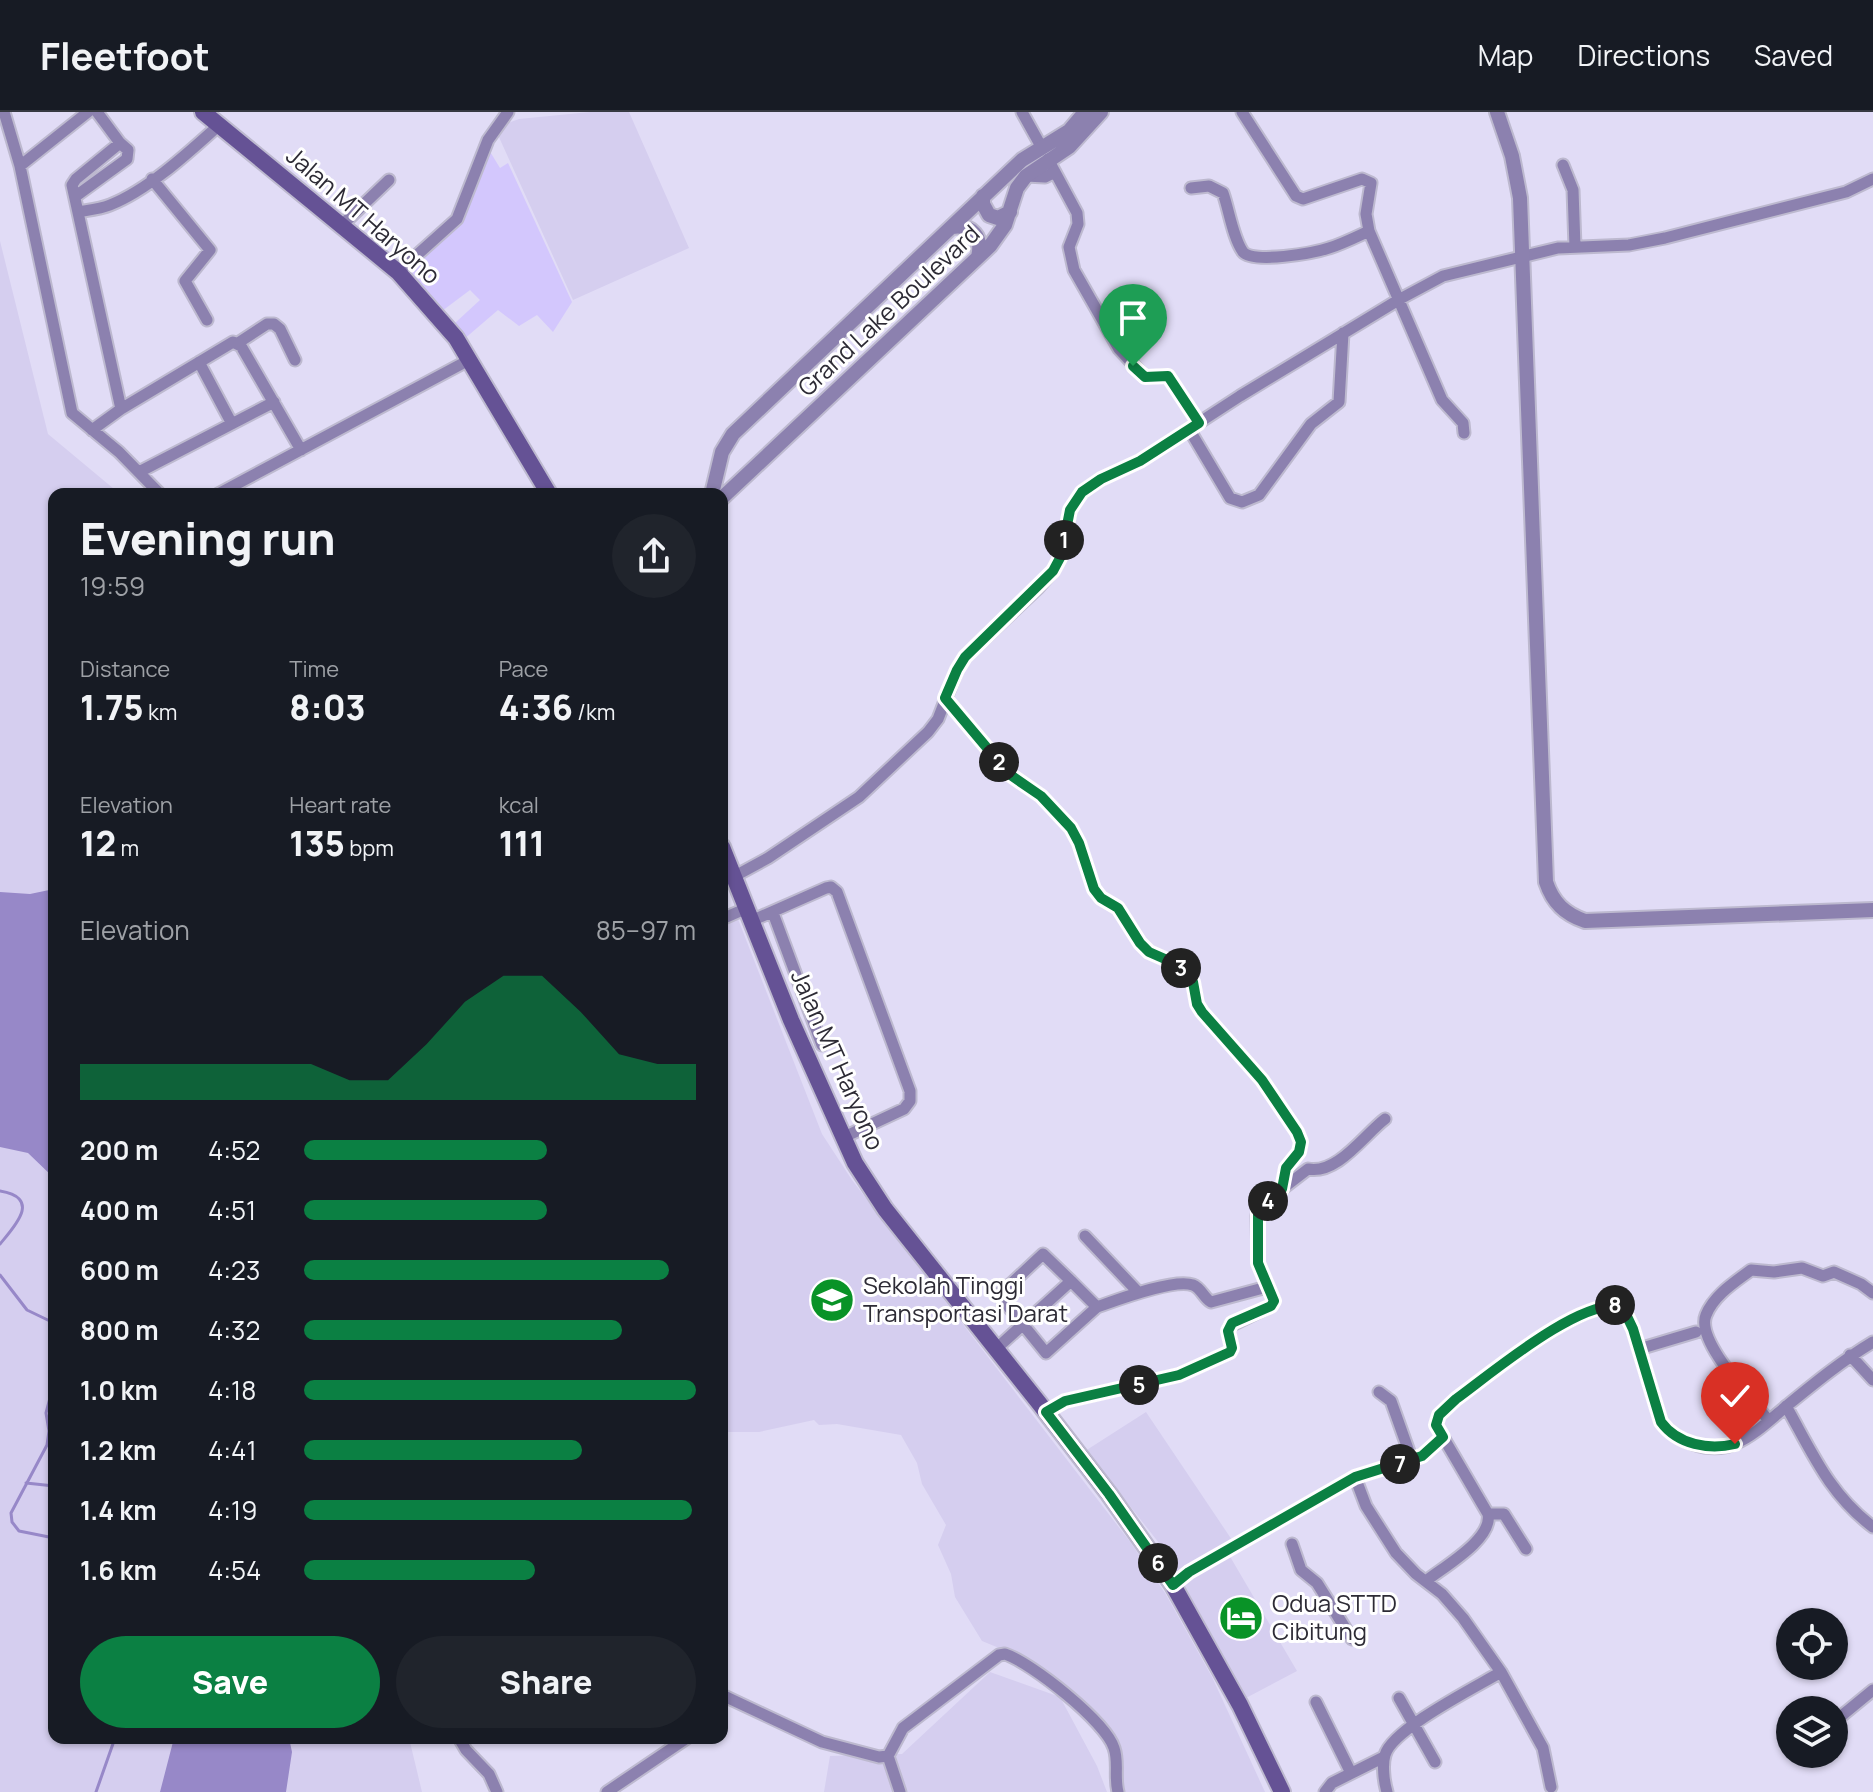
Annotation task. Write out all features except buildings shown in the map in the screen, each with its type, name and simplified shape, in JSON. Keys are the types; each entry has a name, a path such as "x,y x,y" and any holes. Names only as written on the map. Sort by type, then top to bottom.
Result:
{"main road":[{"name":"Jalan MT Haryono","path":"203,112 398,272 443,321 545,488"},
{"name":"Jalan MT Haryono","path":"728,860 842,1138 885,1209 1109,1494 1173,1585 1240,1705 1282,1792"}],"street":[{"path":"4,112 20,166 72,413 154,488"},
{"path":"20,166 88,112"},
{"path":"97,112 120,143 72,185 121,409"},
{"path":"398,272 457,219 488,140 508,112"},
{"path":"1022,112 1077,213 1078,224 1069,247 1074,270 1088,289 1119,349 1145,377 1168,376 1230,498 1242,502 1259,495 1311,424 1339,402 1343,333"},
{"name":"Grand Lake Boulevard","path":"1048,160 1085,112"},
{"name":"Grand Lake Boulevard","path":"728,492 999,236 1017,188 1026,176 1069,147 1101,112"},
{"path":"1242,112 1296,196 1303,199 1368,179 1371,183 1366,214 1369,231 1442,400 1463,423 1464,433"},
{"path":"1497,112 1512,156 1520,198 1546,882 1550,892 1564,911 1585,921 1873,910"},
{"path":"78,212 110,205 152,179 218,126"},
{"name":"Grand Lake Boulevard","path":"713,488 722,452 733,434 1022,160 1048,160"},
{"path":"1563,165 1573,190 1575,247"},
{"path":"152,179 210,250 185,281 207,320"},
{"path":"735,876 768,858 859,797 928,732 938,719 965,657 1053,571 1061,556 1074,501 1101,479 1140,461 1343,333 1443,276 1558,248 1629,245 1665,238 1846,192 1873,179"},
{"path":"342,225 389,180"},
{"path":"1191,188 1209,186 1223,193 1235,237 1244,254 1251,258 1275,259 1326,249 1369,231"},
{"path":"983,196 983,204 989,215 998,218 1010,212"},
{"path":"952,227 964,226 977,235 980,247 978,257"},
{"path":"92,430 121,409 267,324 274,324 280,329 295,360"},
{"path":"238,343 301,450"},
{"path":"233,488 469,360"},
{"path":"199,362 232,424"},
{"path":"139,472 274,402"},
{"path":"945,698 1009,774 1041,796 1071,828 1094,889 1101,898 1118,908 1149,952 1187,972 1202,1012 1262,1080 1301,1142 1299,1152 1286,1168 1282,1189"},
{"path":"728,918 773,913 826,888 831,887 837,892 910,1091 910,1101 904,1109 842,1138"},
{"path":"773,913 822,1045"},
{"path":"1046,1412 1065,1401 1179,1375 1225,1356 1232,1348 1228,1331 1232,1323 1271,1306 1274,1301 1258,1263 1258,1209 1308,1169 1316,1171 1349,1154 1367,1133 1385,1119"},
{"path":"1085,1236 1138,1292"},
{"path":"1097,1307 1044,1254 1040,1254 999,1295 1044,1352 1048,1353 1097,1307 1138,1292 1191,1284 1211,1302 1267,1287"},
{"path":"1769,1421 1711,1346 1705,1326 1706,1316 1727,1288 1751,1270 1774,1272 1802,1268 1823,1276 1834,1272 1873,1293"},
{"path":"997,1348 1071,1281"},
{"path":"1426,1581 1485,1535 1490,1522 1436,1425 1439,1415 1456,1399 1578,1314 1615,1305 1623,1308 1661,1422 1669,1433 1681,1440 1723,1447 1735,1444 1769,1421 1850,1355 1873,1342"},
{"path":"1639,1349 1696,1332"},
{"path":"1850,1355 1873,1380"},
{"path":"1379,1392 1391,1401 1412,1460"},
{"path":"1786,1406 1825,1478 1851,1510 1873,1527"},
{"path":"1173,1585 1189,1572 1355,1477 1422,1456 1443,1437"},
{"path":"1355,1477 1366,1506 1396,1553 1463,1618 1501,1672 1543,1748 1551,1787"},
{"path":"1488,1514 1504,1514 1526,1549"},
{"path":"1292,1544 1301,1570 1317,1583 1352,1639"},
{"path":"900,1792 888,1756 903,1728 999,1655 1005,1654 1045,1676 1074,1700 1109,1739 1114,1748 1118,1792"},
{"path":"1387,1792 1384,1757 1393,1740 1501,1672"},
{"path":"1848,1711 1873,1690"},
{"path":"728,1698 822,1742 879,1757 888,1756"},
{"path":"1399,1698 1435,1762"},
{"path":"728,1706 734,1702"},
{"path":"1316,1702 1351,1773"},
{"path":"462,1744 489,1774 497,1792"},
{"path":"607,1792 678,1744"},
{"path":"1325,1792 1332,1783 1384,1757"}],"shaded area":[{"path":"590,112 629,112 689,248 573,300 498,135 505,124 519,119"},
{"path":"489,150 500,168 508,163 572,302 553,332 537,315 519,326 498,310 463,340 455,323 480,300 470,290 442,311 407,271 451,233 471,202"},
{"path":"0,241 48,434 113,488 48,488 48,1744 410,1744 422,1792 0,1792"},
{"path":"48,890 48,1172 28,1153 0,1147 0,892 30,894"},
{"name":"Sekolah Tinggi Transportasi Darat","path":"736,914 822,1134 852,1180 1131,1543 1165,1593 1212,1677 1265,1792 1123,1792 1118,1747 1021,1657 982,1641 955,1597 951,1574 938,1545 946,1525 922,1484 917,1463 901,1435 837,1424 819,1425 814,1420 759,1432 728,1432 728,917"},
{"path":"1146,1412 1234,1543 1225,1548 1297,1671 1244,1699 1159,1543 1122,1496 1082,1453"},
{"path":"990,1672 1060,1697 1097,1766 1107,1792 824,1792 830,1756 902,1754"},
{"path":"172,1744 290,1744 292,1752 286,1792 160,1792"}],"waterway":[{"path":"0,1191 13,1195 22,1206 18,1221 0,1244"},
{"path":"0,1275 27,1310 48,1320"},
{"path":"48,1406 48,1425"},
{"path":"48,1438 11,1513 12,1522 19,1531 48,1537"},
{"path":"26,1483 48,1485"},
{"path":"96,1792 113,1744"}],"place":[{"name":"Sekolah Tinggi Transportasi Darat","path":"832,1300"},
{"name":"Odua STTD Cibitung","path":"1241,1618"}],"route":[{"path":"1133,366 1145,377 1167,374 1199,423 1140,461 1101,479 1082,492 1070,510 1061,556 1053,571 965,657 945,698 1009,774 1041,796 1071,828 1094,889 1101,898 1118,908 1140,943 1156,957 1174,963 1187,972 1202,1012 1262,1080 1301,1142 1299,1152 1284,1171 1282,1189 1258,1209 1258,1263 1274,1301 1271,1306 1232,1323 1228,1331 1230,1352 1179,1375 1065,1401 1046,1412 1173,1585 1189,1572 1355,1477 1422,1456 1443,1437 1436,1425 1439,1415 1456,1399 1578,1314 1615,1305 1623,1308 1633,1329 1661,1422 1669,1433 1681,1440 1713,1447 1735,1444"}]}
